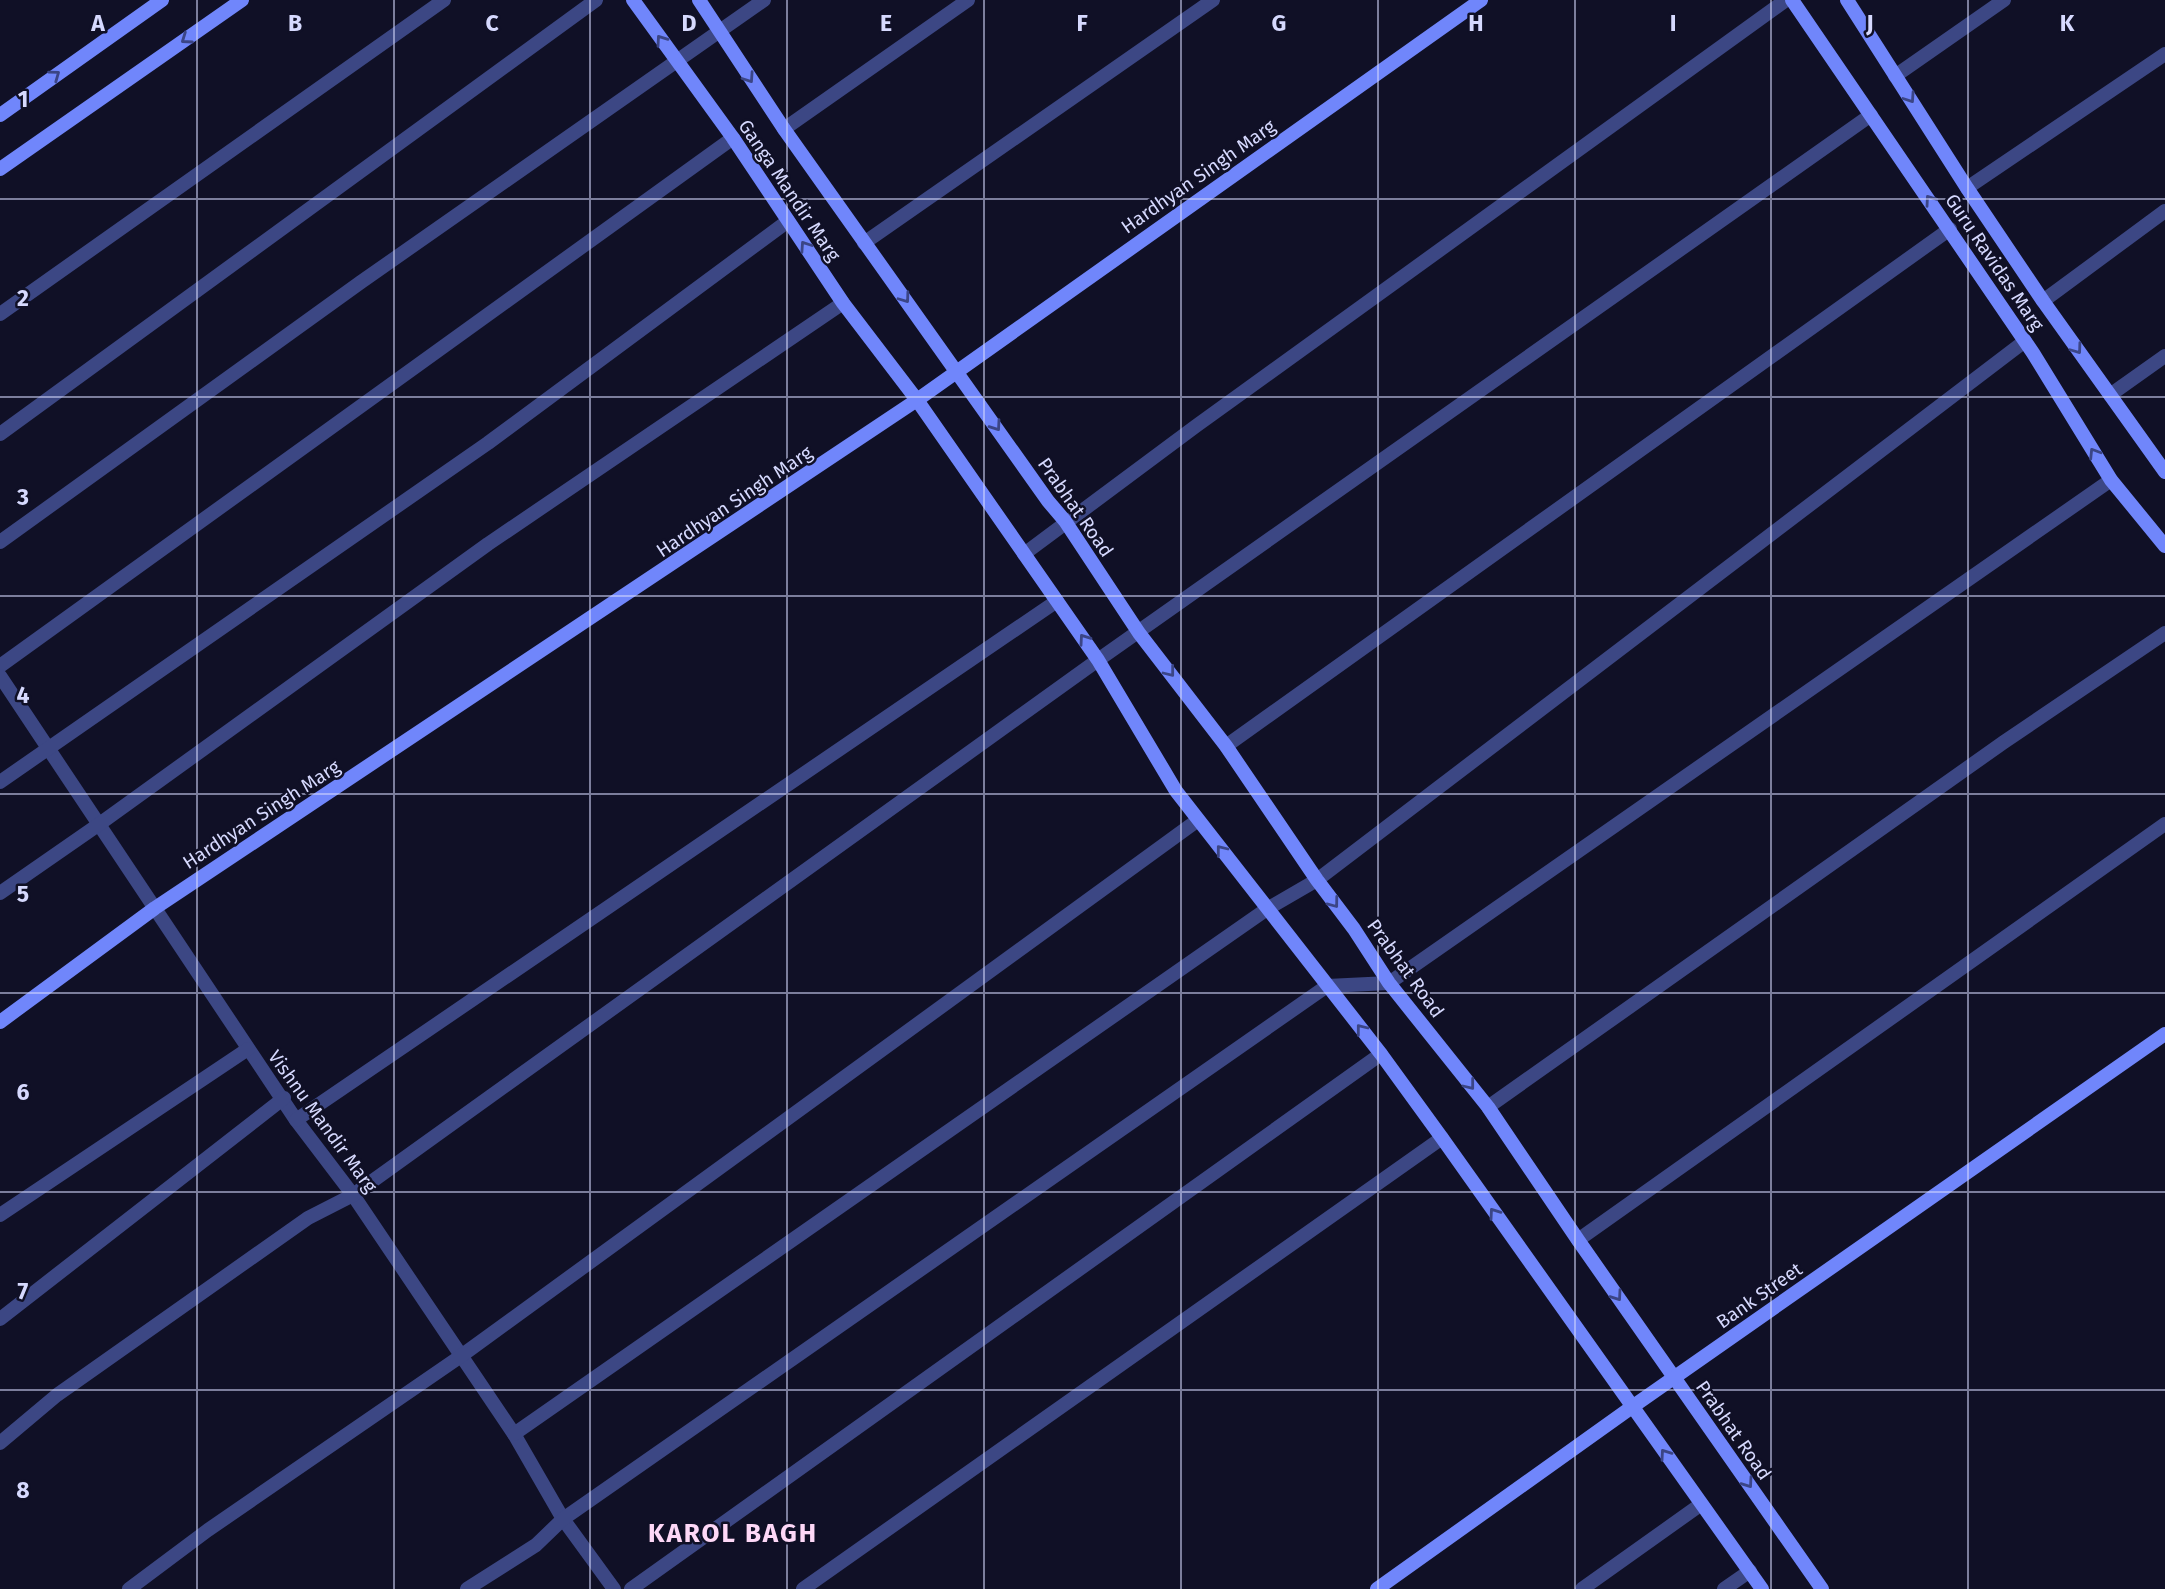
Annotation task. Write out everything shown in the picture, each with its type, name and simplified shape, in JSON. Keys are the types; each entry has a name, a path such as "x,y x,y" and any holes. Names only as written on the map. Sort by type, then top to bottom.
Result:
{"street":[{"path":"0,115 162,0"},
{"path":"0,169 242,0"},
{"path":"0,314 444,0"},
{"path":"0,434 596,0"},
{"name":"Ganga Mandir Marg","path":"633,0 733,138 843,303 918,400"},
{"name":"Ganga Mandir Marg","path":"699,0 784,129 957,370"},
{"path":"0,542 361,282 764,0"},
{"path":"784,129 968,0"},
{"path":"864,243 1213,0"},
{"name":"Hardhyan Singh Marg","path":"0,1022 155,908 918,400 1481,0"},
{"path":"1024,554 1065,521 1786,0"},
{"name":"Guru Ravidas Marg","path":"1792,0 2025,341 2111,480 2165,546"},
{"name":"Guru Ravidas Marg","path":"1847,0 2043,301 2165,472"},
{"path":"1895,76 2004,0"},
{"path":"1967,188 2165,54"},
{"path":"0,1443 57,1395 308,1218 353,1195 1098,660 1871,115"},
{"path":"0,666 733,138"},
{"path":"2043,301 2165,211"},
{"path":"0,782 488,443 788,221"},
{"path":"1226,746 1950,229"},
{"path":"0,893 488,544 843,303"},
{"path":"514,1434 1267,909 1317,880 2025,341"},
{"path":"2110,395 2165,356"},
{"name":"Prabhat Road","path":"957,370 1048,501 1065,521 1139,633 1226,746 1389,983 1488,1107 1822,1589"},
{"path":"918,400 1098,660 1176,791 1381,1054 1762,1589"},
{"path":"467,1589 536,1545 563,1519 1328,986 1389,983 2111,480"},
{"path":"296,1120 1058,601"},
{"path":"1488,1107 2004,742 2165,633"},
{"name":"Vishnu Mandir Marg","path":"0,676 248,1049 284,1098 296,1120 353,1195 514,1434 563,1519 614,1589"},
{"path":"129,1589 220,1522 461,1356 1198,820"},
{"path":"1578,1240 2165,824"},
{"name":"Bank Street","path":"1377,1589 2165,1034"},
{"path":"0,1216 248,1049"},
{"path":"631,1589 1381,1054"},
{"path":"0,1319 284,1098"},
{"path":"803,1589 1442,1138"},
{"path":"1582,1589 1700,1505"},
{"path":"1724,1589 1749,1571"}],"district":[{"name":"KAROL BAGH","path":"733,1533"}]}
